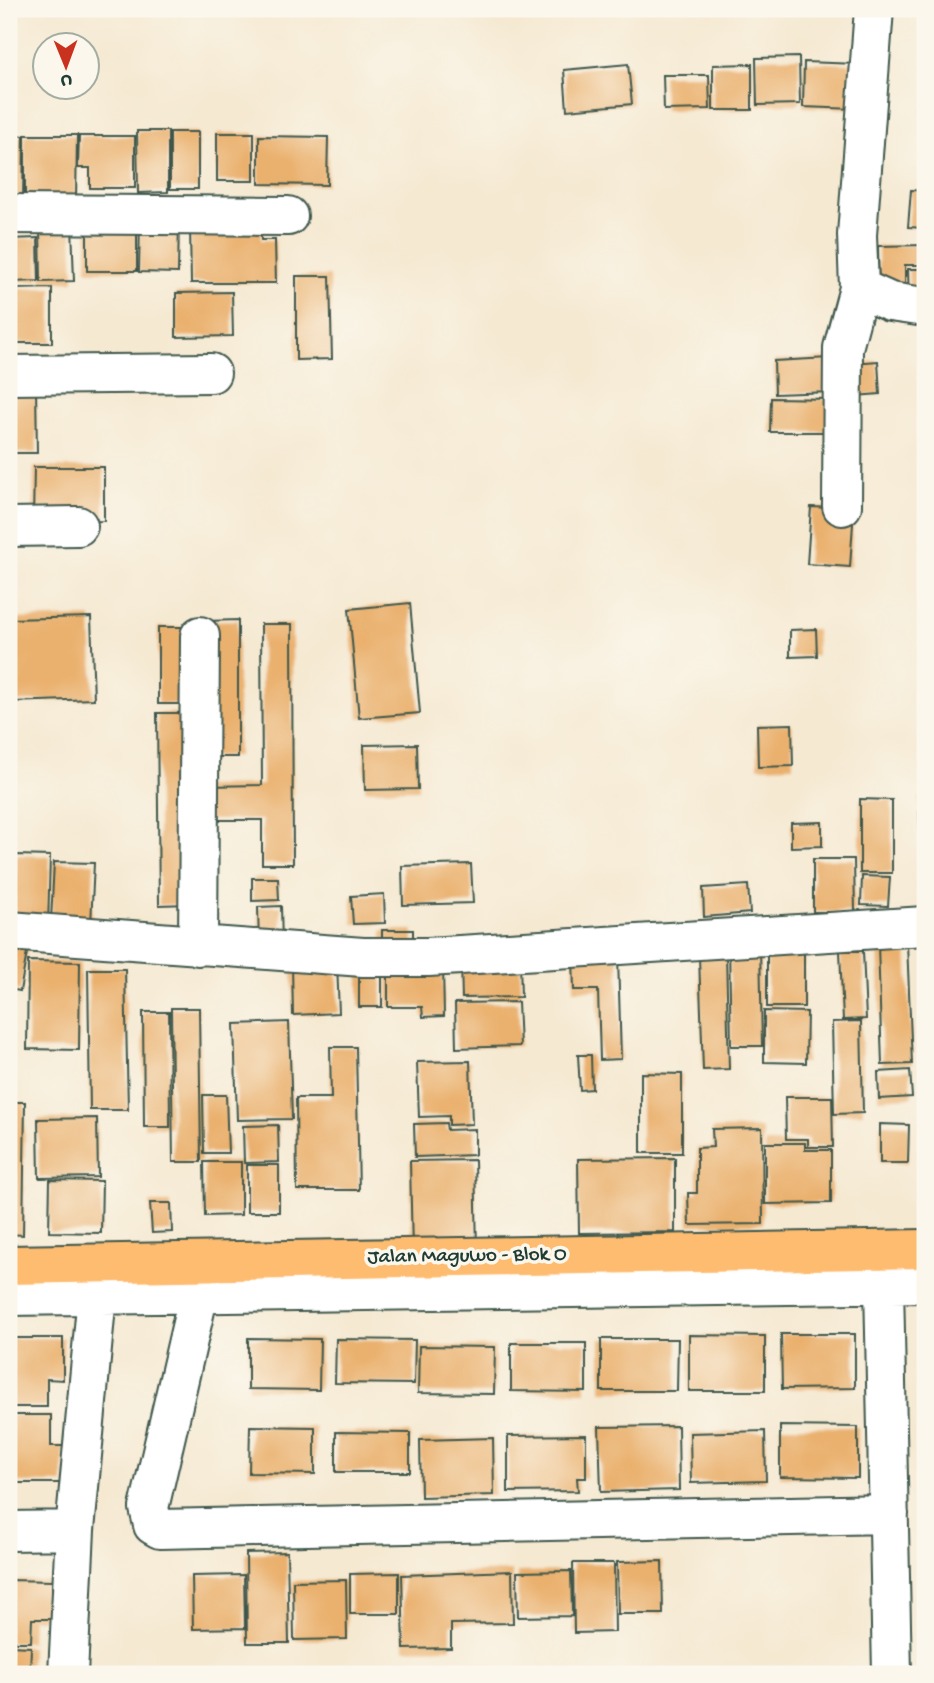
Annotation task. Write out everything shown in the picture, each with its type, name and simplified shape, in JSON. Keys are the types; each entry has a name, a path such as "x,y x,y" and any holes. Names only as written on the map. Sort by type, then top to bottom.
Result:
{"main road":[{"name":"Jalan Maguwo - Blok O","path":"9,1265 925,1249"}],"street":[{"path":"842,506 843,348 859,288 858,222 874,9"},
{"path":"9,214 288,216"},
{"path":"859,288 890,302 925,307"},
{"path":"9,375 211,373"},
{"path":"9,527 78,526"},
{"path":"198,946 200,636"},
{"path":"9,931 363,957 428,957 925,926"},
{"path":"9,1296 925,1283"},
{"path":"884,1284 892,1674"},
{"path":"199,1293 149,1508 153,1525 160,1530 889,1514"},
{"path":"68,1674 75,1530 97,1295"},
{"path":"9,1531 75,1530"}],"building":[{"path":"799,57 800,104 757,105 756,58"},
{"path":"804,62 858,64 856,109 803,107"},
{"path":"628,64 632,104 567,110 564,70"},
{"path":"752,64 752,110 713,110 713,65"},
{"path":"663,75 709,75 710,109 664,110"},
{"path":"923,109 925,138 921,138"},
{"path":"137,131 168,131 168,192 138,193"},
{"path":"170,132 198,132 198,189 170,189"},
{"path":"217,133 254,133 254,181 217,181"},
{"path":"25,135 77,135 76,200 25,200"},
{"path":"9,136 24,136 23,199 9,199"},
{"path":"79,136 135,136 135,188 90,188 90,168 78,168"},
{"path":"259,136 328,137 327,185 259,184"},
{"path":"911,190 925,191 925,228 908,227"},
{"path":"140,220 179,220 178,273 139,272"},
{"path":"87,223 137,223 137,271 87,271"},
{"path":"72,225 74,281 41,282 40,226"},
{"path":"190,226 261,226 261,240 275,240 276,283 191,283"},
{"path":"38,238 39,281 10,282 9,239"},
{"path":"925,245 925,265 905,265 905,297 879,297 878,246"},
{"path":"908,269 925,269 925,303 909,304"},
{"path":"296,276 330,276 332,359 296,360"},
{"path":"52,288 52,343 13,343 13,289"},
{"path":"232,292 233,336 176,337 176,293"},
{"path":"829,358 831,392 775,394 774,361"},
{"path":"878,361 880,394 855,396 853,363"},
{"path":"36,389 37,453 9,453 9,390"},
{"path":"771,398 832,399 831,432 770,432"},
{"path":"34,467 104,467 104,521 33,522"},
{"path":"811,507 854,509 850,567 807,564"},
{"path":"410,603 420,713 359,718 349,609"},
{"path":"91,617 94,699 12,702 9,619"},
{"path":"238,620 238,757 206,757 206,621"},
{"path":"261,624 292,624 293,864 262,864 262,820 205,820 205,786 262,785"},
{"path":"158,627 195,627 195,704 158,704"},
{"path":"816,629 817,656 790,657 790,630"},
{"path":"157,713 187,713 189,904 159,905"},
{"path":"792,724 793,766 758,767 757,725"},
{"path":"417,744 418,789 365,790 364,745"},
{"path":"919,797 925,797 925,908 922,908"},
{"path":"860,799 892,800 892,873 860,873"},
{"path":"822,822 822,846 791,847 791,823"},
{"path":"16,855 50,856 48,926 14,925"},
{"path":"813,859 854,859 855,912 813,912"},
{"path":"54,862 94,863 91,924 51,921"},
{"path":"471,864 473,903 403,905 402,866"},
{"path":"862,876 890,877 888,906 861,905"},
{"path":"252,878 278,878 279,900 252,901"},
{"path":"748,885 750,913 704,917 703,888"},
{"path":"384,894 385,923 353,924 351,896"},
{"path":"281,906 282,944 259,944 258,907"},
{"path":"382,930 413,930 413,950 382,950"},
{"path":"804,941 804,1007 767,1007 767,942"},
{"path":"907,943 912,1064 882,1065 878,944"},
{"path":"9,944 28,947 20,991 9,989"},
{"path":"760,944 762,1046 731,1046 729,945"},
{"path":"840,951 863,951 866,1019 843,1020"},
{"path":"726,955 729,1069 703,1070 699,956"},
{"path":"618,956 621,1059 600,1060 598,990 574,990 573,957"},
{"path":"520,960 521,997 462,998 461,961"},
{"path":"28,961 80,962 79,1050 27,1049"},
{"path":"359,961 382,961 382,1007 359,1007"},
{"path":"337,963 339,1013 293,1015 292,964"},
{"path":"443,965 444,1016 423,1017 422,1007 388,1007 388,966"},
{"path":"88,969 125,969 128,1110 90,1110"},
{"path":"518,1002 520,1046 456,1048 455,1003"},
{"path":"171,1008 199,1008 201,1162 173,1162"},
{"path":"764,1011 807,1012 806,1063 764,1062"},
{"path":"143,1012 169,1012 170,1127 144,1127"},
{"path":"861,1021 863,1113 834,1114 832,1022"},
{"path":"289,1022 292,1119 237,1120 234,1024"},
{"path":"330,1047 356,1047 359,1190 297,1190 296,1098 331,1098"},
{"path":"578,1055 591,1055 592,1089 580,1090"},
{"path":"470,1061 472,1124 449,1125 449,1116 419,1117 417,1062"},
{"path":"910,1070 912,1097 879,1099 878,1072"},
{"path":"641,1073 682,1074 682,1153 641,1153"},
{"path":"203,1095 226,1095 228,1153 204,1153"},
{"path":"785,1097 832,1097 833,1147 808,1147 808,1139 786,1139"},
{"path":"9,1102 25,1102 23,1235 9,1234"},
{"path":"97,1118 98,1177 39,1178 38,1119"},
{"path":"446,1123 447,1130 475,1129 475,1155 415,1157 414,1124"},
{"path":"880,1124 909,1125 908,1163 880,1163"},
{"path":"278,1125 279,1162 244,1163 243,1126"},
{"path":"762,1128 763,1224 689,1225 688,1193 697,1193 697,1148 713,1147 712,1129"},
{"path":"765,1143 805,1143 805,1150 831,1150 831,1203 765,1204"},
{"path":"675,1158 675,1232 579,1233 578,1159"},
{"path":"475,1160 477,1249 412,1251 410,1161"},
{"path":"204,1162 241,1162 241,1215 205,1216"},
{"path":"247,1165 279,1165 279,1212 247,1212"},
{"path":"50,1180 102,1181 101,1233 49,1232"},
{"path":"150,1203 171,1203 172,1232 152,1233"},
{"path":"781,1334 855,1334 855,1388 782,1389"},
{"path":"689,1335 765,1336 765,1391 689,1391"},
{"path":"9,1338 63,1338 63,1380 47,1379 47,1407 11,1407"},
{"path":"248,1338 320,1339 319,1390 248,1389"},
{"path":"336,1339 415,1340 414,1384 335,1383"},
{"path":"601,1339 678,1339 677,1391 601,1391"},
{"path":"511,1343 586,1343 586,1392 511,1391"},
{"path":"419,1346 495,1347 494,1394 418,1393"},
{"path":"9,1415 51,1415 51,1446 63,1446 63,1483 9,1483"},
{"path":"250,1426 315,1427 315,1474 249,1473"},
{"path":"678,1426 679,1490 601,1492 599,1427"},
{"path":"780,1426 858,1427 858,1478 780,1477"},
{"path":"765,1431 766,1481 691,1483 690,1433"},
{"path":"336,1432 410,1433 410,1472 336,1472"},
{"path":"586,1435 586,1478 577,1478 578,1491 508,1492 508,1436"},
{"path":"493,1438 494,1495 421,1497 420,1440"},
{"path":"287,1552 289,1643 247,1643 246,1553"},
{"path":"662,1561 663,1614 618,1614 617,1562"},
{"path":"573,1563 614,1563 615,1632 574,1633"},
{"path":"512,1571 513,1623 451,1624 451,1648 404,1649 402,1575"},
{"path":"571,1571 572,1616 518,1617 517,1572"},
{"path":"399,1573 399,1614 350,1614 350,1574"},
{"path":"244,1575 245,1628 193,1629 192,1576"},
{"path":"9,1580 52,1581 52,1619 32,1619 31,1642 9,1642"},
{"path":"346,1580 347,1639 294,1640 293,1581"},
{"path":"9,1646 31,1647 30,1674 9,1674"}]}
